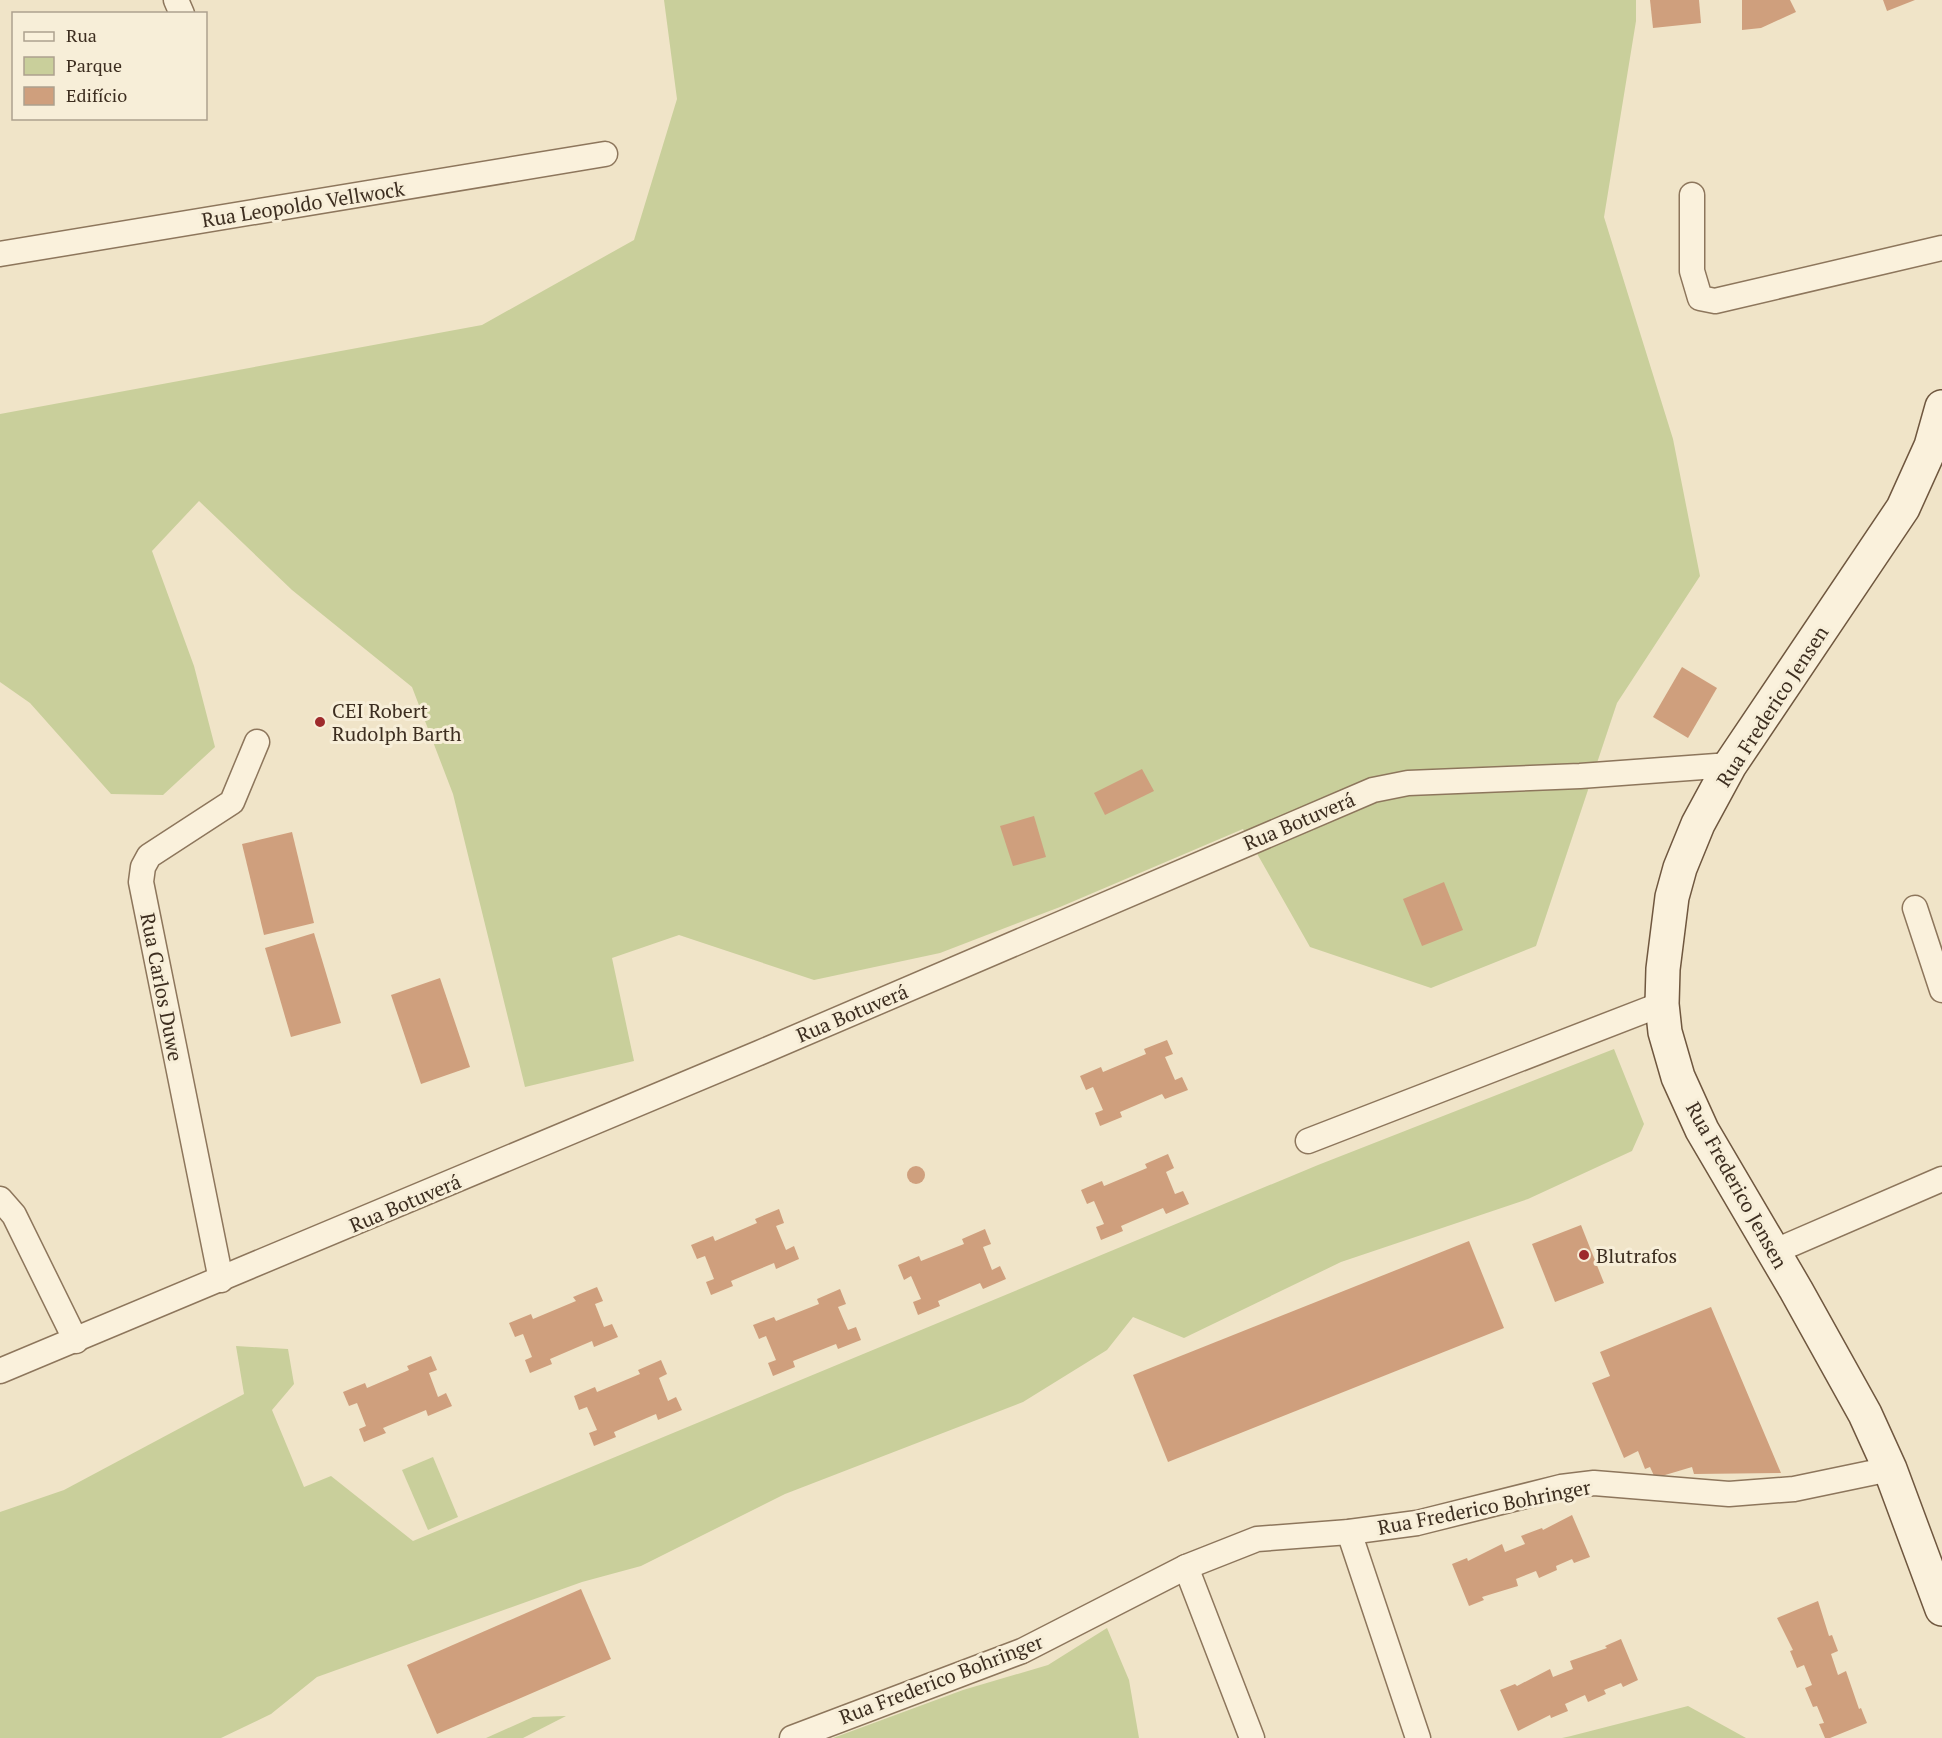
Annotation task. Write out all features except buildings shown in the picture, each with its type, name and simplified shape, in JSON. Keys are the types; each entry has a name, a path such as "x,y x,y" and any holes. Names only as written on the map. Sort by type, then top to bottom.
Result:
{"main road":[{"name":"Rua Frederico Jensen","path":"1942,407 1932,446 1903,508 1730,765 1698,825 1680,868 1667,932 1662,1004 1665,1032 1678,1077 1702,1131 1865,1414 1890,1469 1942,1609"}],"street":[{"name":"Rua Leopoldo Vellwock","path":"0,254 605,153"},
{"path":"1692,195 1692,271 1700,298 1715,301 1942,248"},
{"name":"Rua Carlos Duwe","path":"221,1280 141,882 143,867 149,856 232,802 257,742"},
{"name":"Rua Botuverá","path":"0,1371 221,1280 1373,790 1408,783 1580,776 1730,765"},
{"path":"1915,908 1942,990"},
{"path":"1308,1141 1662,1004"},
{"path":"1773,1252 1942,1179"},
{"path":"0,1199 14,1215 76,1341"},
{"name":"Rua Frederico Bohringer","path":"792,1738 1022,1651 1186,1567 1257,1539 1349,1532 1417,1523 1561,1487 1594,1483 1729,1494 1794,1489 1890,1469"},
{"path":"1349,1532 1418,1738"},
{"path":"1186,1567 1252,1738"}],"green space":[{"path":"664,0 1636,0 1636,21 1604,217 1673,439 1700,576 1617,703 1536,946 1431,988 1310,947 1243,829 1060,907 940,953 814,980 679,935 612,958 634,1061 525,1087 453,794 412,687 292,590 199,501 152,551 194,666 215,747 163,795 111,794 30,703 0,682 0,414 482,325 634,240 677,99"},
{"path":"1614,1049 1644,1124 1632,1151 1528,1199 1341,1262 1184,1338 1133,1317 1107,1350 1023,1402 785,1494 641,1566 582,1582 317,1677 271,1714 221,1738 0,1738 0,1512 64,1490 244,1394 236,1346 288,1349 294,1384 272,1410 304,1487 331,1476 413,1541 1318,1165"},
{"path":"433,1457 458,1517 428,1530 402,1470"},
{"path":"1107,1628 1129,1680 1139,1738 833,1738 963,1690 1048,1665"},
{"path":"1688,1706 1746,1738 1562,1738 1571,1736"},
{"path":"566,1716 523,1738 486,1738 533,1717"}],"place":[{"name":"CEI Robert Rudolph Barth","path":"320,722"},
{"name":"Blutrafos","path":"1584,1255"}]}
